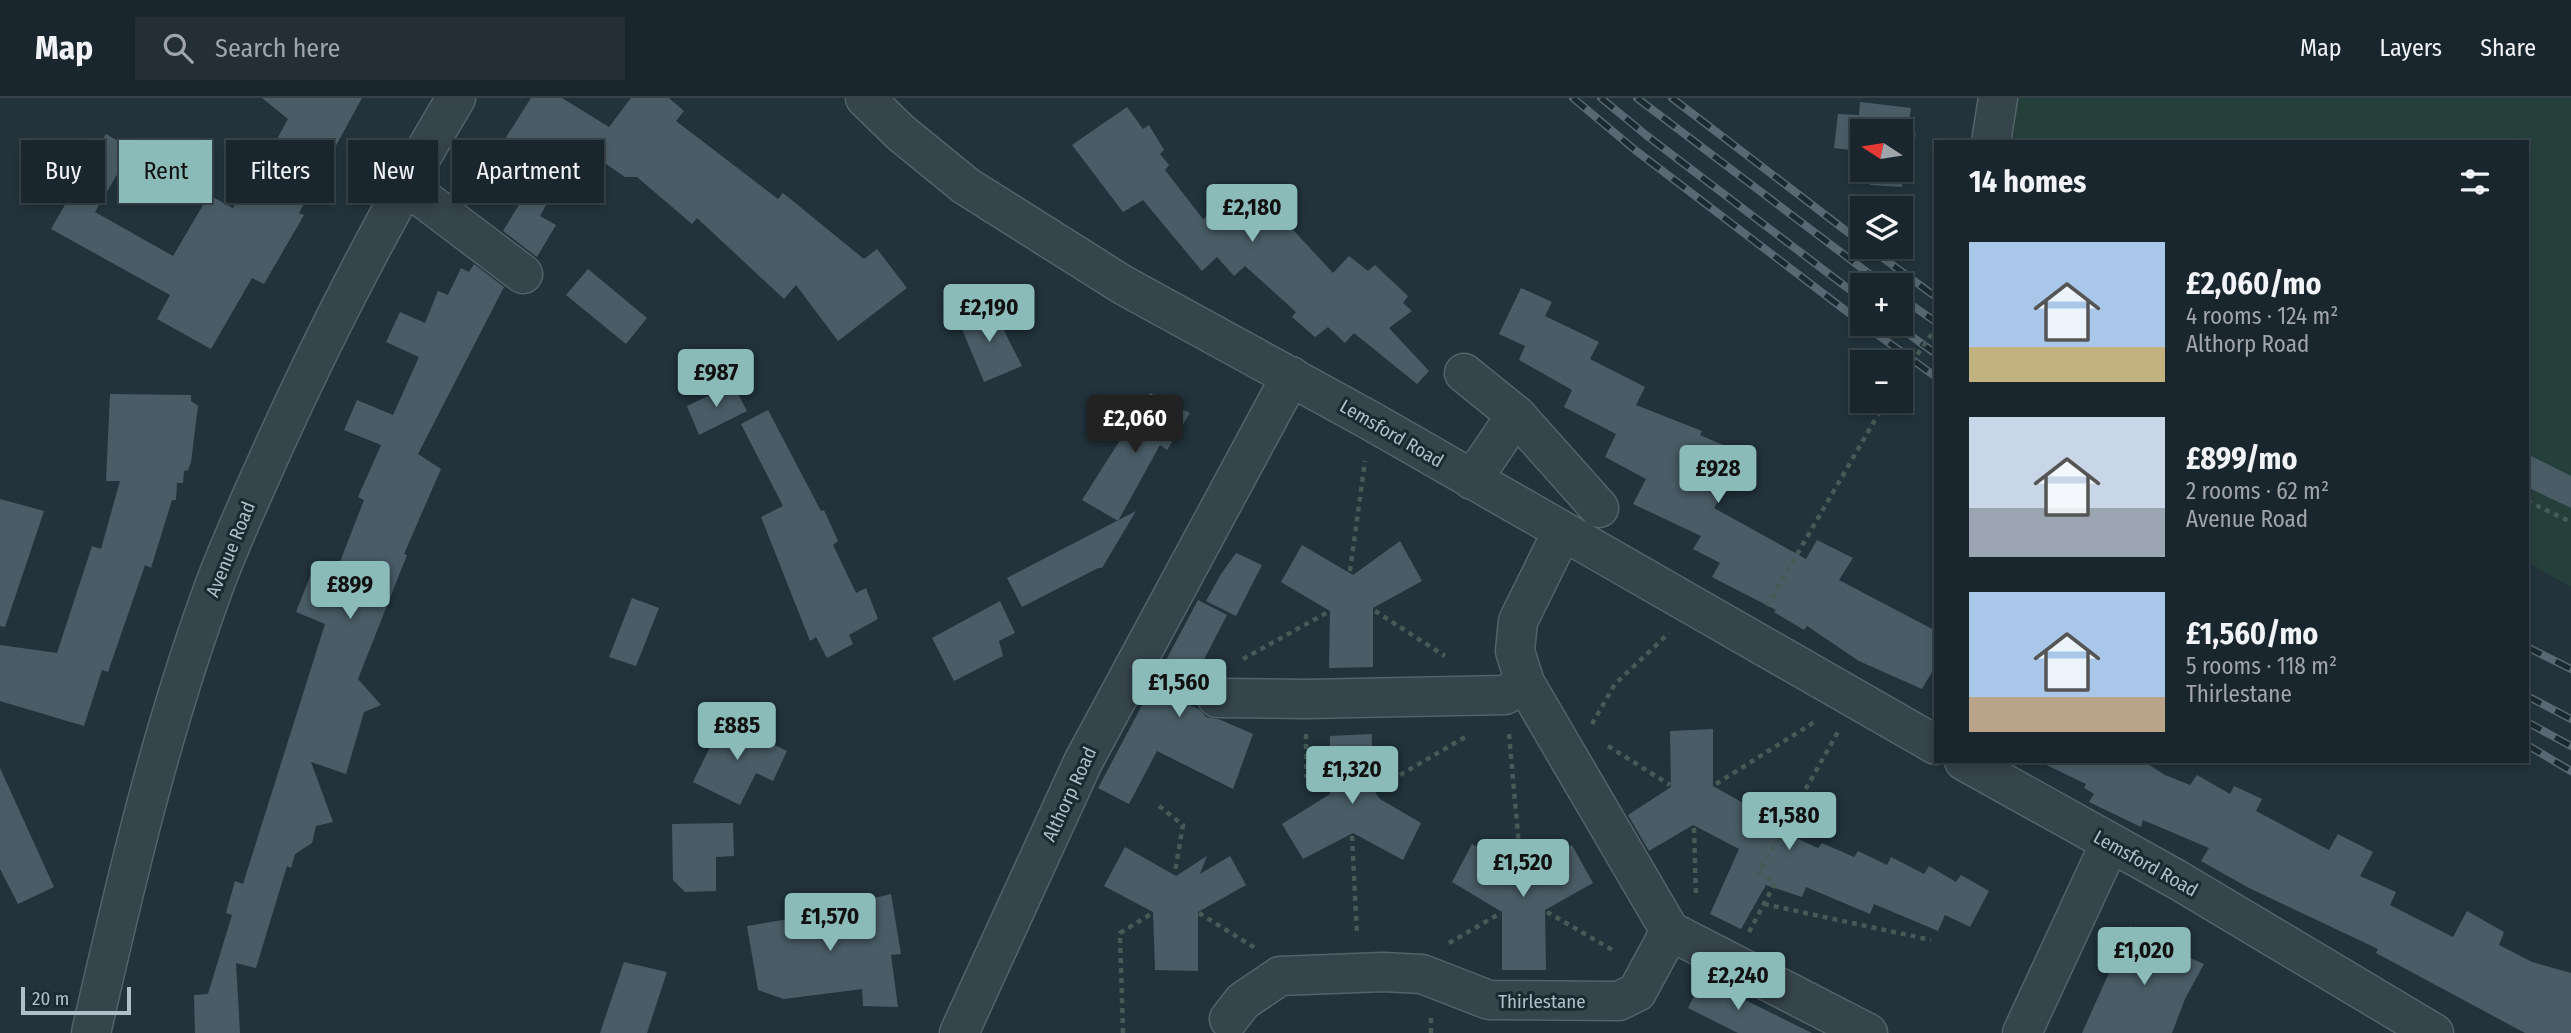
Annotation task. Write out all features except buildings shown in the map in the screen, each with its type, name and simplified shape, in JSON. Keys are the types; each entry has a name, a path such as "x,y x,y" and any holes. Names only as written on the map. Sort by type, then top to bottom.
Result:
{"street":[{"name":"Avenue Road","path":"431,140 456,98"},
{"name":"Lemsford Road","path":"865,98 901,133 966,186 1139,294 1371,421 1934,744"},
{"path":"1991,140 1998,98"},
{"name":"Avenue Road","path":"91,1033 129,865 157,762 211,593 320,345 394,203"},
{"path":"429,203 523,274"},
{"path":"1464,373 1516,415 1600,508"},
{"name":"Althorp Road","path":"960,1033 1083,762 1291,376"},
{"path":"1472,480 1516,415"},
{"path":"1515,689 1518,621 1562,532"},
{"path":"1217,698 1306,699 1515,689 1574,740 1683,938 1868,1033"},
{"name":"Lemsford Road","path":"1968,763 2176,879 2434,1033"},
{"path":"2022,1033 2110,843"},
{"name":"Thirlestane","path":"1280,976 1422,974 1489,1000 1619,1001 1637,992 1649,971 1683,938"},
{"path":"1229,1019 1242,1001 1280,976"}],"path":[{"path":"1913,361 1934,331"},
{"path":"1749,638 1879,413"},
{"path":"1350,571 1371,421"},
{"path":"2529,502 2571,522"},
{"path":"1670,785 1574,740 1615,684 1651,652 1693,606"},
{"path":"1375,611 1446,657"},
{"path":"1236,663 1328,612"},
{"path":"1515,689 1521,869"},
{"path":"1716,784 1855,698"},
{"path":"1733,963 1774,883 1759,872 1855,698"},
{"path":"1306,699 1306,776 1328,792"},
{"path":"1374,790 1473,732"},
{"path":"1159,806 1183,825 1175,872"},
{"path":"1683,938 1694,828"},
{"path":"1352,836 1359,973"},
{"path":"1764,904 1931,940"},
{"path":"1547,912 1649,971"},
{"path":"1199,913 1273,960 1280,976"},
{"path":"1123,1033 1120,933 1151,914"},
{"path":"1422,974 1427,956 1499,914"}],"green space":[{"path":"2018,98 2571,98 2571,587 2529,563 2529,140 2010,140"}],"railway":[{"path":"1573,98 1635,150 1850,314"},
{"path":"1601,98 1850,290"},
{"path":"1637,98 1868,273"},
{"path":"1672,98 1850,234"},
{"path":"1884,259 1934,296"},
{"path":"1913,306 1934,321"},
{"path":"1880,336 1934,376"},
{"path":"1911,336 1934,353"},
{"path":"2529,648 2571,669"},
{"path":"2529,697 2571,719"},
{"path":"2529,723 2571,746"},
{"path":"2529,746 2571,771"}]}
